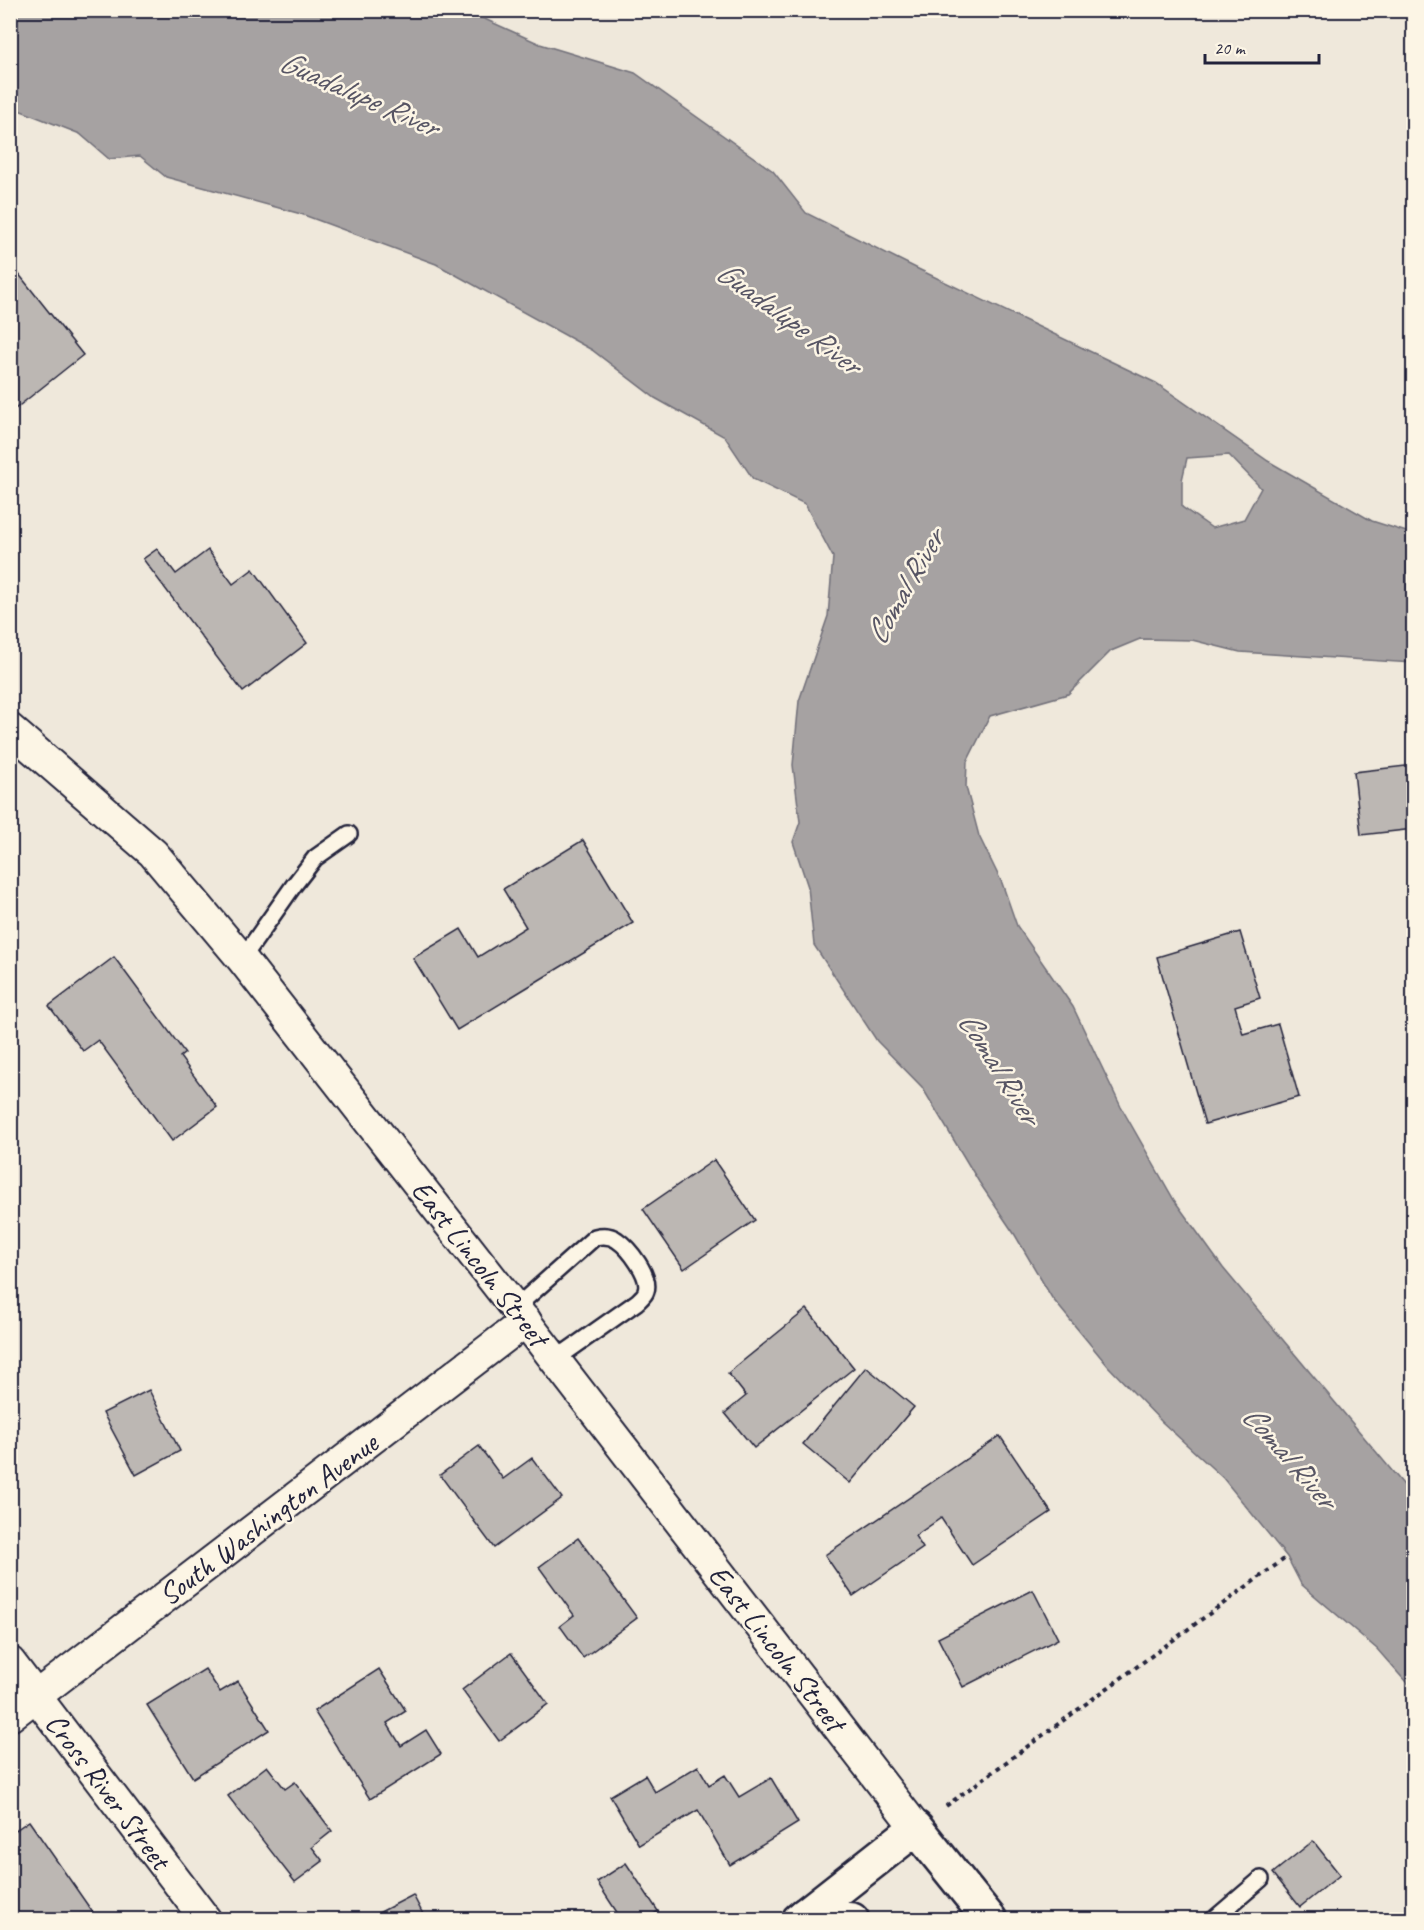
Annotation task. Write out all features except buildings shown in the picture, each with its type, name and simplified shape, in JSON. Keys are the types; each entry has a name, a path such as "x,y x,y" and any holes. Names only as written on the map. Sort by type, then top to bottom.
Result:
{"street":[{"name":"East Lincoln Street","path":"10,729 153,853 242,959 521,1314 916,1828"},
{"name":"South Washington Avenue","path":"10,1716 521,1314"},
{"name":"Cross River Street","path":"10,1662 206,1920"},
{"path":"802,1917 916,1828 990,1920"},
{"path":"802,1917 852,1920"}],"lane":[{"path":"242,959 315,858 349,834"},
{"path":"521,1314 594,1237 604,1234 617,1240 638,1263 647,1281 646,1293 638,1302 555,1359"},
{"path":"1213,1920 1261,1879"}],"path":[{"path":"916,1828 1287,1557"}],"water":[{"path":"10,11 467,11 540,44 635,73 773,171 806,213 1156,383 1268,461 1372,521 1413,534 1413,663 1240,652 1192,640 1140,639 1111,651 1068,694 990,716 967,762 966,787 979,836 1002,883 1017,926 1073,1007 1121,1107 1174,1200 1223,1268 1413,1496 1413,1690 1377,1649 1301,1584 1287,1557 1223,1478 1162,1422 1108,1366 1052,1298 922,1087 877,1041 814,945 808,887 793,842 800,822 793,765 799,701 828,616 833,557 805,504 753,479 725,437 655,398 592,350 436,264 301,214 166,177 140,156 109,159 80,134 11,107","holes":["1229,455 1261,488 1244,519 1212,528 1182,507 1182,480 1187,458"]}],"water label":[{"name":"Guadalupe River","path":"359,93"},
{"name":"Guadalupe River","path":"789,317"},
{"name":"Comal River","path":"904,587"},
{"name":"Comal River","path":"1000,1067"},
{"name":"Comal River","path":"1290,1456"}]}
